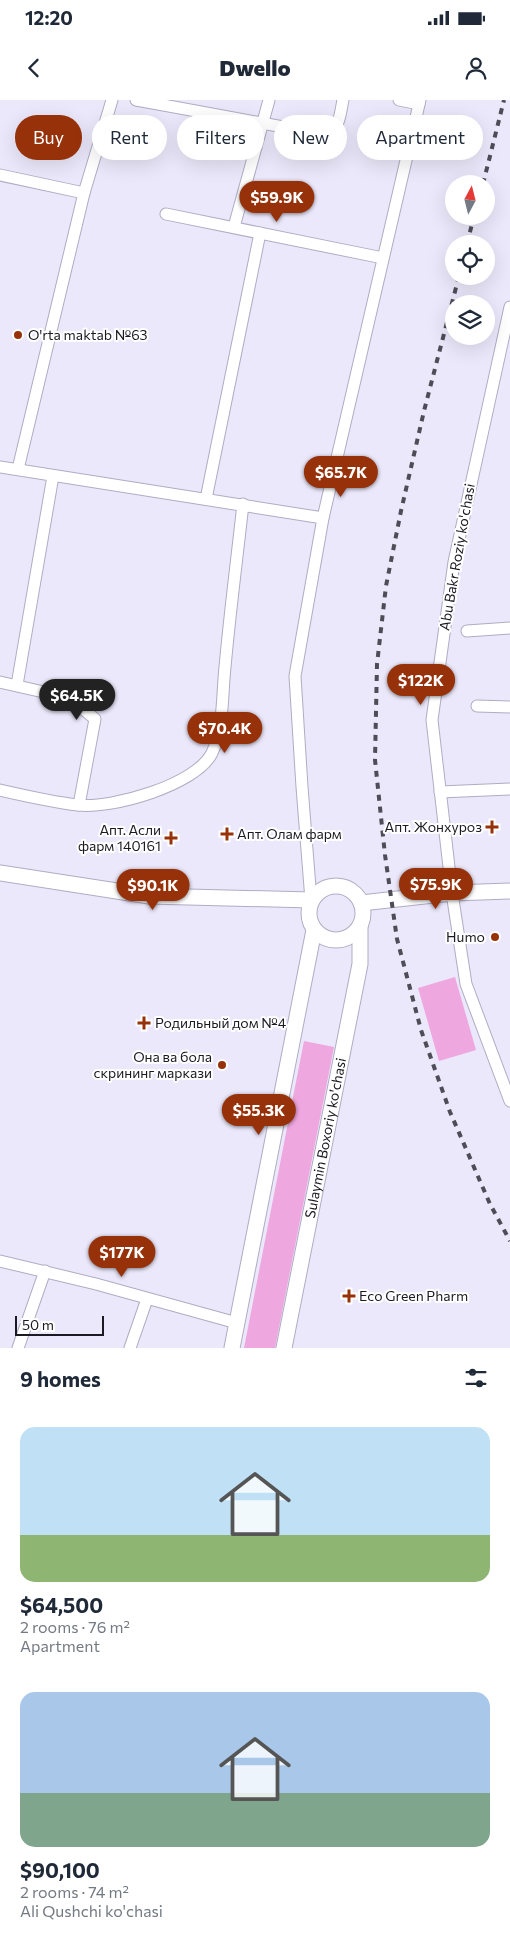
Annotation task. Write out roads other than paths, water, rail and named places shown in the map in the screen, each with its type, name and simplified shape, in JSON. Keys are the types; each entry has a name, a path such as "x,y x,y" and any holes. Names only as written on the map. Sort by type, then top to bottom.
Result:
{"main road":[{"path":"0,873 149,896 311,900"},
{"path":"334,886 351,890 361,903 363,911 360,927 354,934 338,941 320,936 314,930 308,916 311,900 325,888 334,886"},
{"path":"361,903 452,893 510,891"},
{"name":"Sulaymin Boxoriy ko'chasi","path":"284,1348 360,964 360,927"},
{"path":"232,1348 314,930"},
{"path":"310,954 330,944 348,948 360,964"}],"street":[{"path":"18,469 84,194 112,100"},
{"path":"136,100 218,115"},
{"path":"264,116 269,100"},
{"path":"264,123 327,135 334,131 339,121 343,100"},
{"path":"311,900 295,676 323,518 419,102 399,100"},
{"path":"234,227 252,160"},
{"path":"0,175 84,194"},
{"path":"166,214 383,258"},
{"path":"206,499 260,233"},
{"name":"Abu Bakr Roziy ko'chasi","path":"510,309 468,489 454,562 432,720 452,893 466,984 510,1101"},
{"path":"0,467 323,518"},
{"path":"17,685 53,476"},
{"path":"0,790 79,805 122,802 168,787 196,771 212,754 220,725 224,667 243,504"},
{"path":"466,630 510,628"},
{"path":"0,682 70,698 95,719 79,805"},
{"path":"477,706 510,706"},
{"path":"440,792 510,789"},
{"path":"0,1261 45,1271 238,1323"},
{"path":"18,1348 45,1271"},
{"path":"130,1348 147,1299"}],"railway":[{"path":"485,175 504,100"},
{"path":"469,235 472,225"},
{"path":"457,285 424,411 386,586 377,664 375,760 385,855 397,939 421,1030 450,1112 490,1204 510,1241"}],"place":[{"name":"O'rta maktab №63","path":"18,335"},
{"name":"Апт. Жонхуроз","path":"492,827"},
{"name":"Апт. Олам фарм","path":"227,834"},
{"name":"Апт. Асли фарм 140161","path":"171,838"},
{"name":"Humo","path":"495,937"},
{"name":"Родильный дом №4","path":"144,1023"},
{"name":"Она ва бола скрининг маркази","path":"222,1065"},
{"name":"Eco Green Pharm","path":"349,1296"}]}
